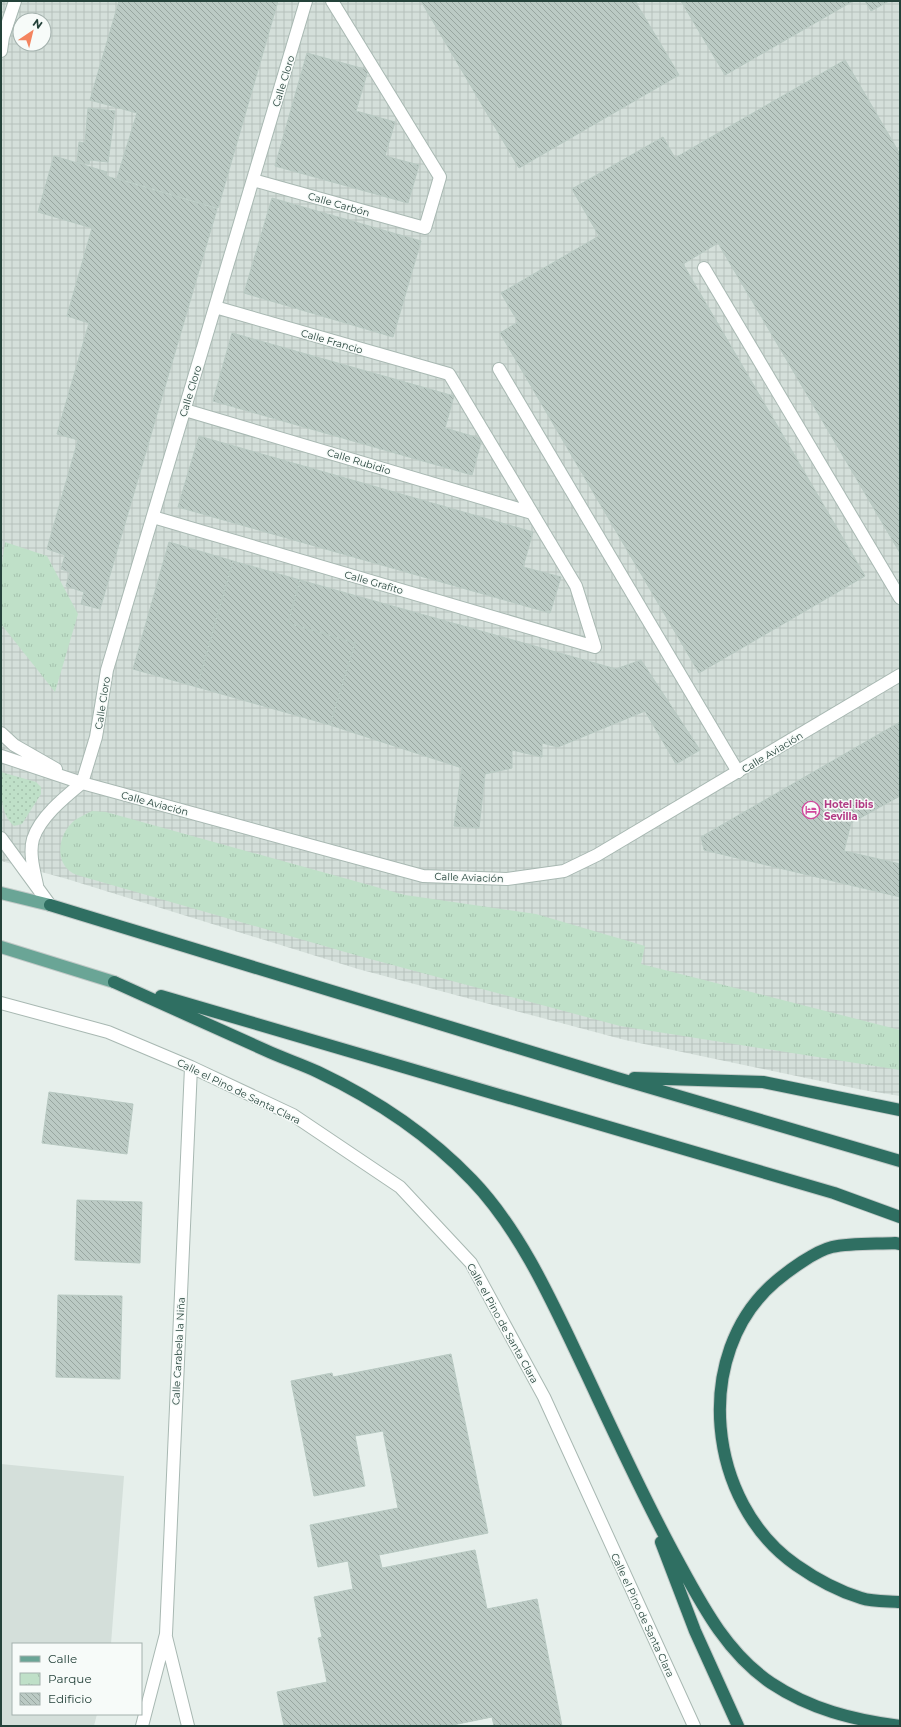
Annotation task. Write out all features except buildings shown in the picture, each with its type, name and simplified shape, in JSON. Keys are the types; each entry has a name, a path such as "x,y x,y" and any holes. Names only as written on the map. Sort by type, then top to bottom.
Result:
{"highway":[{"path":"50,905 617,1078 900,1161"},
{"path":"114,982 819,1189 900,1217"},
{"path":"114,982 283,1058 315,1070 370,1099 400,1119 430,1142 472,1181 510,1227 558,1315 645,1500 707,1614 720,1634 741,1657 768,1681 795,1698 839,1715 900,1726"},
{"path":"617,1078 763,1082 900,1110"},
{"path":"900,1244 895,1243 831,1248 794,1267 760,1295 740,1327 723,1367 720,1406 722,1441 732,1482 750,1515 770,1541 796,1565 828,1585 862,1598 900,1602"},
{"path":"645,1500 694,1631 738,1726"}],"main road":[{"path":"1,893 50,905"},
{"path":"1,946 114,982"}],"street":[{"path":"1,50 3,37 15,1"},
{"name":"Calle Cloro","path":"82,783 96,737 107,670 306,1"},
{"name":"Calle Carbón","path":"253,180 425,228 440,177 332,1"},
{"path":"704,268 900,598"},
{"name":"Calle Francio","path":"215,307 449,374 532,513"},
{"path":"499,369 738,772"},
{"name":"Calle Rubidio","path":"185,410 532,513"},
{"name":"Calle Grafito","path":"153,517 595,647 576,586 532,513"},
{"name":"Calle Aviación","path":"1,756 82,783 423,876 507,879 564,871 604,851 900,675"},
{"path":"1,733 14,745 82,783 49,812 33,839 32,858 36,885"},
{"path":"1,838 50,905"},
{"name":"Calle el Pino de Santa Clara","path":"1,1003 108,1032 191,1067 293,1115 400,1187 471,1263 544,1397 694,1726"},
{"name":"Calle Carabela la Niña","path":"142,1726 166,1634 191,1067"},
{"name":"Calle Carabela la Niña","path":"166,1634 188,1726"}],"shaded area":[{"path":"1,1 900,1 900,1096 863,1090 625,1040 358,969 67,879 1,861"},
{"path":"1,1464 124,1476 111,1643 12,1643 12,1715 97,1715 94,1726 1,1726"}],"green space":[{"path":"5,542 47,556 78,614 55,692 1,624 1,571"},
{"path":"1,772 36,782 41,787 41,794 22,824 14,826 6,815 2,802"},
{"path":"92,811 106,812 405,895 536,914 645,946 641,964 900,1030 900,1070 620,1026 359,956 77,875 69,871 64,865 60,849 61,841 64,833 75,820"}],"place":[{"name":"Hotel ibis Sevilla","path":"811,810"}]}
